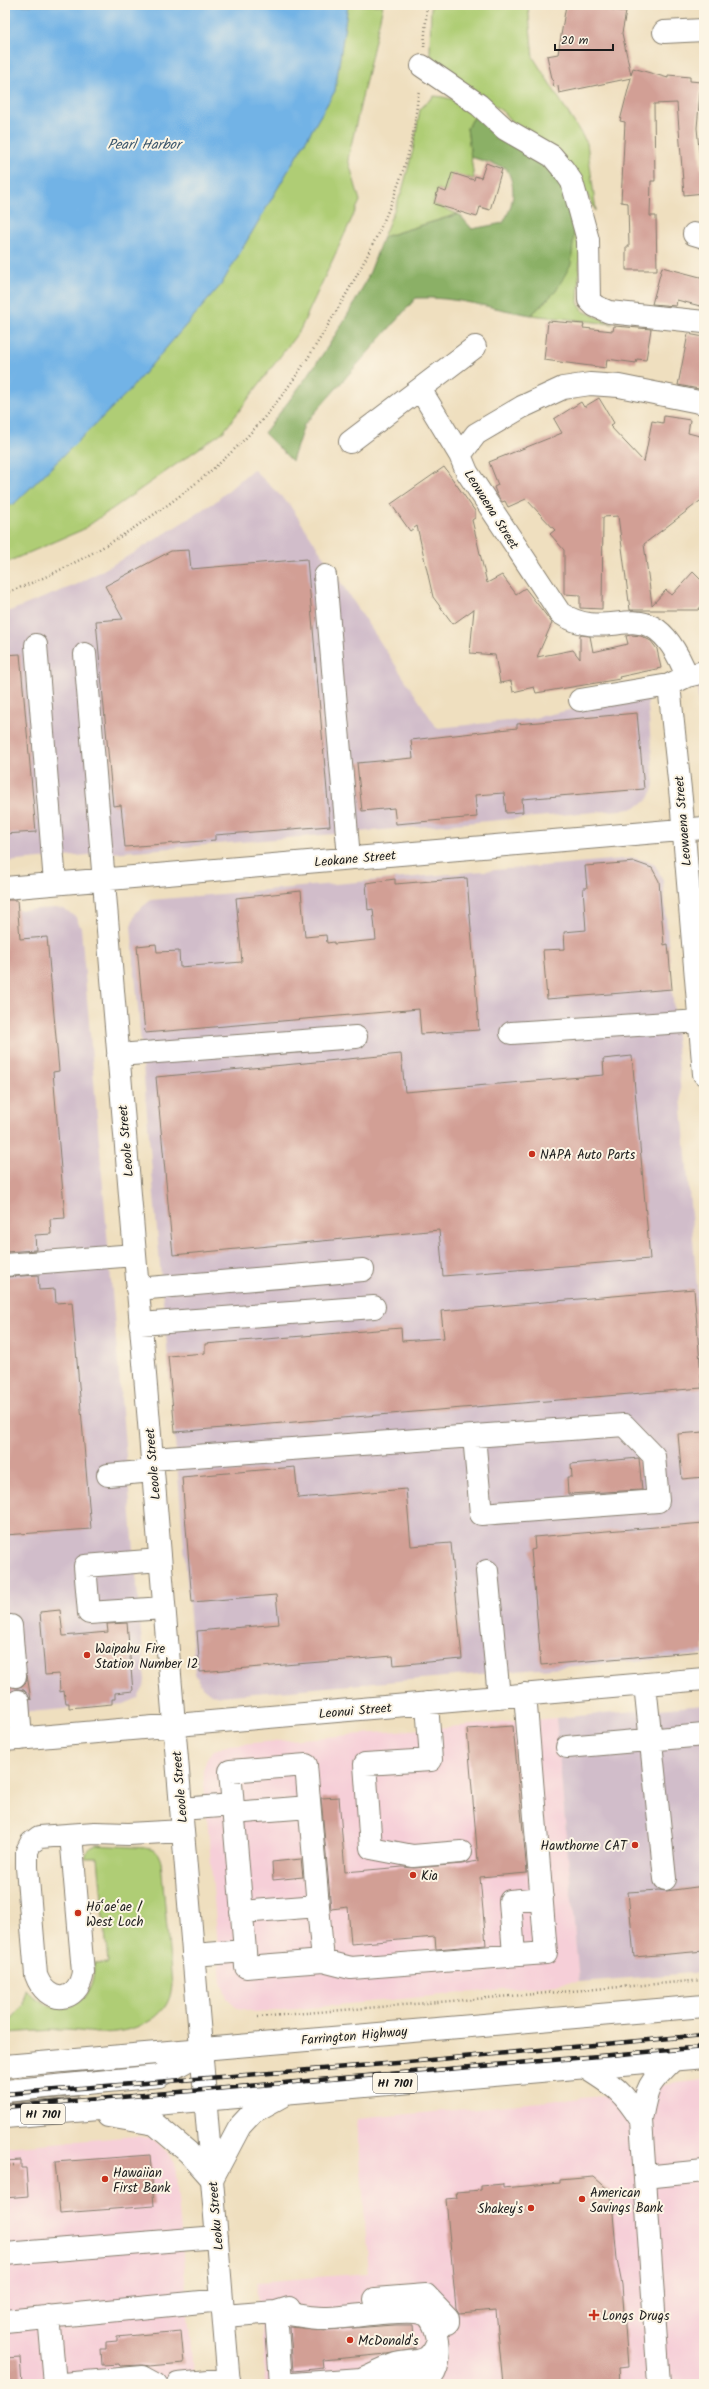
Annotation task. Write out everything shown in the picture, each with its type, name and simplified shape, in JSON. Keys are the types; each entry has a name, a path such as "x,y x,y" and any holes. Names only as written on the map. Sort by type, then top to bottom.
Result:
{"street":[{"path":"664,32 704,30"},
{"path":"422,66 479,105 505,129 552,156 563,168 572,182 588,240 588,295 589,300 595,306 609,312 704,322"},
{"path":"350,442 475,347"},
{"name":"Leowaena Street","path":"704,403 619,386 590,384 563,388 522,407 476,434 460,455 467,472 560,613 580,624 636,622 650,624 661,631 680,657 687,678 694,829 700,1021 704,1074"},
{"path":"420,389 460,455"},
{"path":"326,576 349,858"},
{"path":"36,645 55,884"},
{"name":"Leoole Street","path":"85,654 201,2048"},
{"path":"580,700 687,678"},
{"name":"Leokane Street","path":"5,888 694,829"},
{"path":"511,1033 700,1021"},
{"path":"118,1055 356,1038"},
{"path":"5,1265 135,1255"},
{"path":"137,1289 363,1270"},
{"path":"140,1324 374,1307"},
{"path":"108,1475 152,1465 474,1436 624,1425 654,1456 658,1500 481,1514 474,1436"},
{"path":"160,1560 85,1566 89,1614 164,1608"},
{"path":"487,1571 499,1697"},
{"path":"11,1626 15,1676"},
{"name":"Leonui Street","path":"13,1739 704,1679"},
{"path":"645,1684 665,1879"},
{"path":"323,1961 306,1765 230,1771 246,1967 323,1961 351,1968 546,1953 525,1694"},
{"path":"13,1739 18,1701"},
{"path":"427,1703 432,1760 365,1764 371,1848 412,1856 461,1852"},
{"path":"567,1747 704,1735"},
{"path":"181,1809 309,1807"},
{"path":"71,1834 83,1972 81,1984 76,1991 60,1997 46,1993 40,1987 36,1975 27,1867 27,1851 31,1843 39,1837 71,1834 128,1834 183,1831"},
{"path":"514,1955 510,1901 542,1898"},
{"path":"241,1912 318,1906"},
{"path":"193,1955 245,1951"},
{"name":"Farrington Highway","path":"5,2066 704,2006"},
{"path":"5,2091 159,2076 188,2060 201,2048"},
{"name":"Leoku Street","path":"201,2048 229,2382"},
{"name":"HI 7101","path":"5,2117 704,2057"},
{"path":"659,2384 641,2120 646,2094 652,2080 673,2060"},
{"path":"584,2067 616,2087 627,2098 641,2120"},
{"path":"81,2111 155,2124 188,2152 212,2179 240,2126 253,2112 291,2092"},
{"path":"645,2177 704,2172"},
{"path":"5,2254 217,2237"},
{"path":"276,2312 295,2306 426,2296 448,2318 451,2367 443,2384"},
{"path":"5,2321 49,2316 223,2308 326,2318 417,2312 432,2319 436,2325 437,2343 434,2351 421,2362 394,2365 365,2382 293,2384"},
{"path":"276,2312 281,2384"},
{"path":"49,2316 55,2384"},
{"path":"63,2384 143,2377 156,2384"},
{"path":"178,2384 229,2382"}],"path":[{"path":"5,593 52,574 88,555 182,494 234,449 268,412 301,370 354,282 383,223 410,146 422,66 427,5"},
{"path":"258,2017 704,1980"},
{"path":"5,2166 15,2165"}],"shaded area":[{"path":"253,469 289,504 437,728 529,719 647,693 654,785 650,797 645,802 631,809 5,862 5,613 78,584 137,551 215,502"},
{"path":"704,681 704,783 697,683"},
{"path":"634,858 647,861 655,865 663,880 704,1371 704,1655 219,1696 211,1694 202,1687 195,1674 131,926 136,912 151,900"},
{"path":"56,908 63,909 75,916 81,928 145,1680 144,1687 138,1698 124,1704 5,1714 5,911"},
{"name":"Hawthorne CAT","path":"704,1705 704,1972 579,1982 556,1718"},
{"path":"556,1718 579,1982 255,2013 239,2009 227,1998 221,1982 203,1770 208,1756 214,1750 229,1745"},
{"path":"704,2080 704,2384 266,2384 257,2282 369,2273 357,2119 593,2097 676,2083"},
{"path":"136,2136 148,2138 158,2144 167,2152 175,2163 194,2384 5,2384 5,2147"}],"green space":[{"path":"327,5 383,5 348,159 360,201 300,330 224,431 82,530 5,563 5,502"},
{"path":"431,5 528,5 533,57 587,143 596,211 573,169 521,132 502,111 440,67 430,53"},
{"path":"434,96 457,101 477,113 467,128 474,179 452,173 446,192 438,189 433,204 458,214 383,237 402,191 413,150 420,109"},
{"path":"477,113 552,167 566,187 575,223 571,264 556,291 531,315 460,301 416,298 304,425 292,461 264,433 305,379 343,323 368,278 383,237 459,214 472,229 503,223 507,216 512,202 513,189 512,182 506,168 471,157 467,128"},
{"path":"575,223 580,252 578,303 583,311 613,324 531,315 556,291"},
{"path":"96,1845 151,1849 155,1851 161,1861 172,1985 170,1998 164,2008 156,2016 135,2028 123,2031 99,2033 55,2030 7,2033 6,2025 24,2005 25,1990 37,1999 49,2005 60,2007 71,2006 81,2001 88,1992 93,1980 94,1964 108,1963 98,1858 85,1858 88,1849"}],"water":[{"name":"Pearl Harbor","path":"5,5 348,5 335,91 221,285 127,393 14,504 5,507"}],"building":[{"path":"566,5 585,5 626,12 622,33 631,75 633,68 668,78 668,75 690,77 690,81 701,82 697,128 701,169 704,169 704,193 684,195 677,103 654,104 655,181 651,181 650,216 656,216 657,270 626,270 626,247 629,247 628,203 621,202 625,122 620,121 631,78 559,93 558,86 554,87 547,56 558,54"},
{"path":"486,163 502,169 490,210 480,207 477,217 434,204 438,189 446,192 452,173 474,180 475,176 481,178"},
{"path":"662,267 704,278 704,307 677,300 676,306 652,304"},
{"path":"548,321 584,324 583,328 613,331 614,326 651,329 646,360 637,359 636,363 607,359 606,368 544,360"},
{"path":"688,334 704,337 704,390 678,385"},
{"path":"599,398 614,423 610,426 644,462 652,421 663,423 664,416 690,420 688,433 704,437 704,498 644,544 652,605 666,590 672,595 693,572 704,583 704,603 698,610 630,610 618,516 603,517 602,609 580,608 580,595 564,594 564,550 550,534 555,530 526,499 508,507 505,501 502,502 497,495 494,487 498,485 489,462 562,433 554,419 581,402 584,407"},
{"path":"444,467 475,511 475,518 472,520 487,583 502,575 516,594 525,588 552,623 537,657 573,650 580,659 580,635 590,636 593,652 628,644 626,636 631,635 641,636 651,641 657,649 661,668 619,677 620,679 536,693 534,687 513,692 511,681 500,683 495,655 470,653 474,609 453,624 433,597 417,526 410,531 391,504"},
{"path":"189,550 191,569 307,559 330,826 215,835 215,840 125,847 121,805 113,806 96,621 123,619 105,586 171,551"},
{"path":"20,654 36,832 5,834 5,655"},
{"path":"637,713 644,789 522,799 523,812 506,813 504,793 475,795 477,817 396,824 394,808 362,811 357,763 413,758 411,740 517,728 517,724"},
{"path":"635,862 652,868 659,881 664,945 668,944 672,989 547,999 543,950 565,949 564,932 586,930 583,888 587,888 585,866"},
{"path":"467,878 479,1030 421,1034 419,1009 145,1033 137,946 156,944 157,952 179,951 180,967 242,962 236,898 301,891 305,937 326,935 327,943 334,942 334,944 376,940 373,909 368,910 366,883 395,879 395,884"},
{"path":"5,900 17,900 20,939 47,937 59,1071 53,1072 65,1218 50,1219 51,1234 35,1235 36,1250 5,1252"},
{"path":"401,1054 405,1092 604,1075 603,1059 632,1056 650,1259 443,1276 439,1230 173,1255 156,1077"},
{"path":"38,1275 39,1290 55,1289 56,1303 72,1302 91,1529 5,1535 5,1277"},
{"path":"694,1289 702,1388 175,1432 168,1356 205,1353 205,1344 401,1328 402,1341 444,1338 441,1311"},
{"path":"704,1432 704,1477 682,1479 678,1434"},
{"path":"639,1458 642,1490 568,1494 567,1477 572,1477 571,1464"},
{"path":"295,1467 298,1498 406,1489 411,1546 451,1543 462,1659 394,1665 393,1656 200,1672 197,1631 279,1624 276,1595 192,1602 182,1477"},
{"path":"704,1523 704,1651 541,1665 531,1550 535,1549 534,1537"},
{"name":"Waipahu Fire Station Number 12","path":"60,1610 63,1636 108,1632 107,1624 127,1623 133,1691 115,1693 115,1699 112,1699 112,1704 69,1708 69,1703 66,1703 64,1691 60,1692 59,1674 45,1675 40,1612"},
{"path":"27,1675 31,1700 24,1690 17,1689 7,1695 5,1703 5,1683 16,1688 22,1686 26,1682"},
{"name":"Kia","path":"513,1726 527,1873 480,1877 486,1945 436,1949 435,1937 351,1944 348,1907 331,1909 321,1798 339,1797 345,1872 403,1867 414,1868 462,1864 478,1861 467,1729"},
{"path":"301,1859 303,1877 273,1880 272,1862"},
{"path":"704,1886 704,1951 634,1957 628,1892 666,1891"},
{"path":"78,2096 78,2098 5,2104 5,2103"},
{"name":"Hawaiian First Bank","path":"150,2155 154,2206 60,2213 55,2162"},
{"path":"21,2160 21,2168 26,2168 28,2196 5,2198 5,2161"},
{"path":"594,2177 611,2192 617,2259 622,2285 628,2367 618,2368 619,2384 503,2384 496,2310 459,2313 456,2308 446,2199 457,2198 456,2192 481,2190 481,2186 503,2184 503,2188 560,2183 560,2180"},
{"name":"McDonald's","path":"413,2325 415,2349 387,2354 323,2360 324,2368 293,2371 290,2327 328,2330"},
{"path":"181,2331 184,2363 150,2366 120,2366 119,2364 102,2365 101,2349 106,2349 106,2342 117,2341 117,2337"},
{"path":"20,2357 22,2384 5,2384 5,2358"}],"railway":[{"path":"5,2094 397,2063 704,2035"},
{"path":"5,2107 704,2047"}],"place":[{"name":"NAPA Auto Parts","path":"532,1154"},
{"name":"Waipahu Fire Station Number 12","path":"87,1655"},
{"name":"Hawthorne CAT","path":"635,1845"},
{"name":"Kia","path":"413,1875"},
{"name":"Hō‘ae‘ae / West Loch","path":"78,1913"},
{"name":"Hawaiian First Bank","path":"105,2179"},
{"name":"American Savings Bank","path":"582,2199"},
{"name":"Shakey's","path":"531,2208"},
{"name":"Longs Drugs","path":"594,2315"},
{"name":"McDonald's","path":"350,2340"}]}
